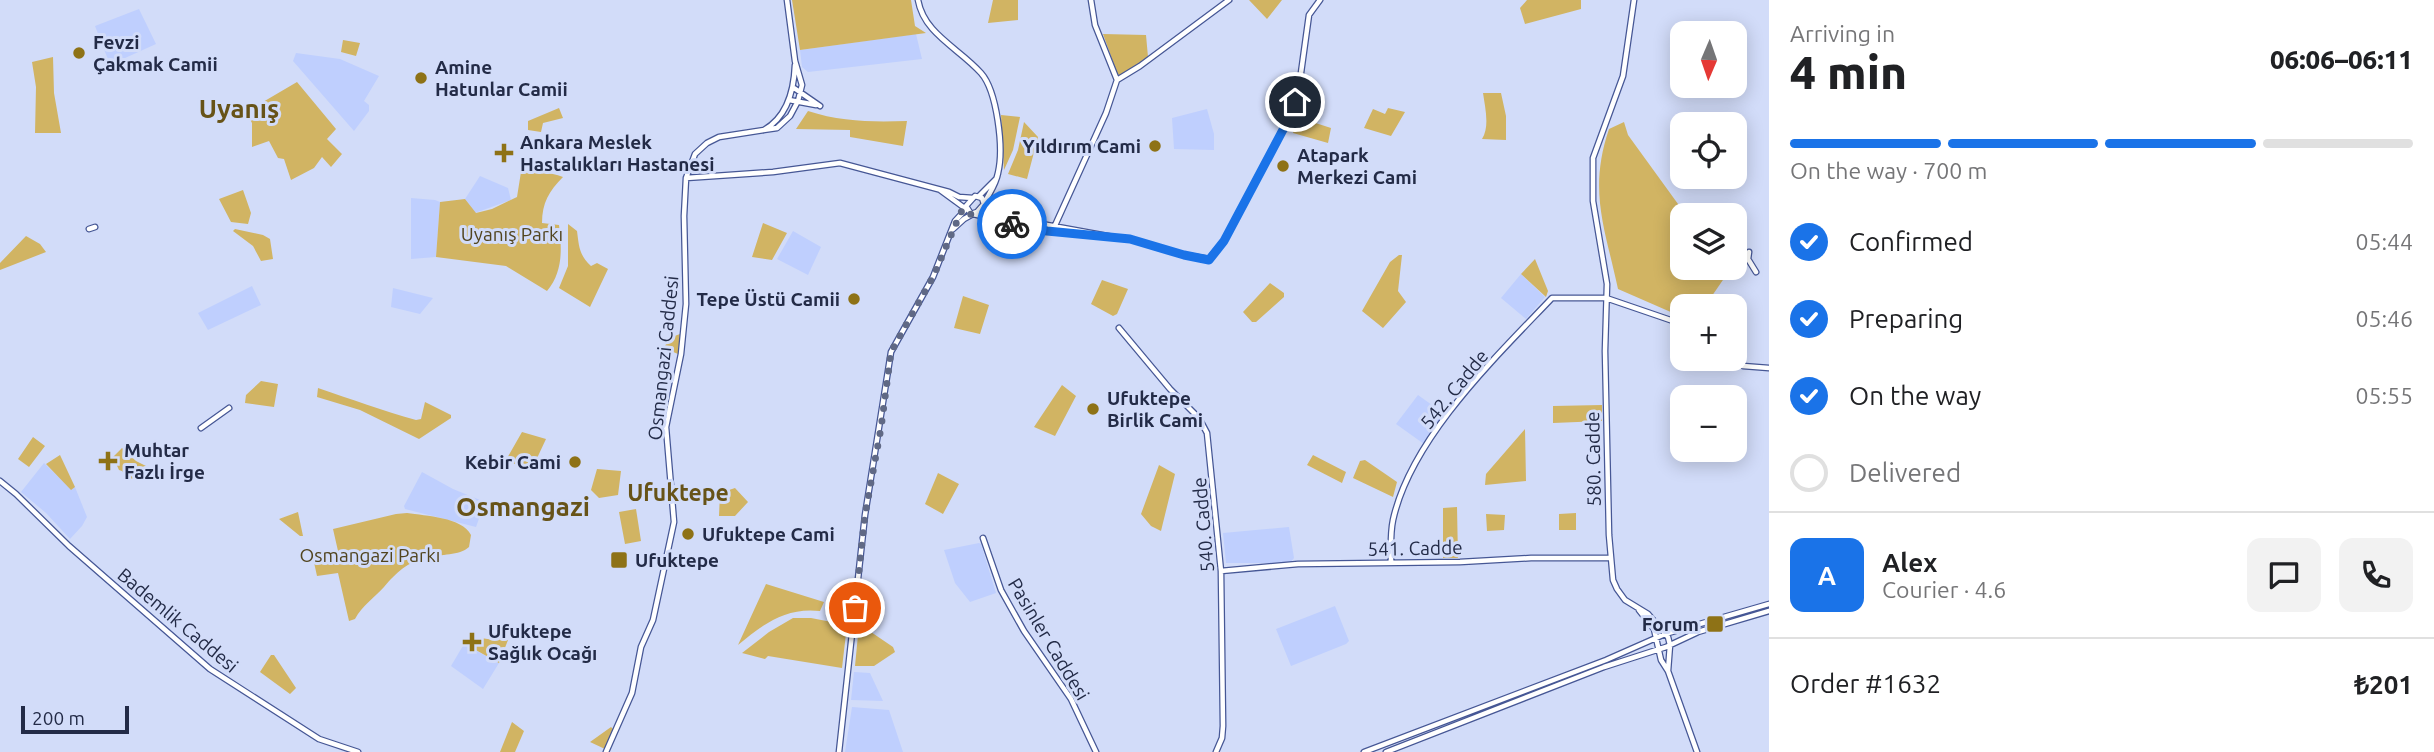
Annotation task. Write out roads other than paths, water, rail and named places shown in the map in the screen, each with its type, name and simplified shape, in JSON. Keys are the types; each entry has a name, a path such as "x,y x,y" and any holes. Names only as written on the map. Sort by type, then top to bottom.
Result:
{"street":[{"path":"760,132 782,125 801,93 802,85 795,61 787,0"},
{"path":"918,0 926,23 986,79 997,118 1000,161 996,179 984,203 953,229"},
{"path":"1091,0 1094,25 1117,80"},
{"path":"1050,229 1106,113 1117,80 1229,0"},
{"path":"940,190 974,214 1050,229 1141,242 1209,260 1218,251 1292,112 1300,80 1309,15 1320,0"},
{"name":"580. Cadde","path":"1634,0 1623,76 1593,158 1593,201 1604,257 1607,497 1611,558 1617,589 1625,600 1639,609"},
{"path":"760,132 774,121 789,100 793,88 795,61"},
{"path":"789,100 820,106 793,88"},
{"name":"Osmangazi Caddesi","path":"606,752 632,693 641,647 653,620 674,522 666,427 681,354 686,304 686,178 691,162 707,143 719,137 760,132"},
{"path":"686,178 773,172 840,163 959,197 972,198 979,196 996,179"},
{"path":"979,196 993,214 1050,229"},
{"path":"839,752 865,515 891,352 933,277 955,221 972,198"},
{"path":"89,229 95,227"},
{"path":"1749,252 1748,259 1756,272"},
{"name":"542. Cadde","path":"1391,563 1392,523 1406,479 1449,414 1491,363 1552,298 1606,298 1670,320"},
{"name":"540. Cadde","path":"1119,328 1199,418 1207,433 1221,571 1223,726 1222,738 1216,752"},
{"path":"1747,366 1769,368"},
{"path":"201,428 229,408"},
{"name":"Bademlik Caddesi","path":"0,481 69,546 210,669 319,739 358,752"},
{"name":"Pasinler Caddesi","path":"983,538 1001,590 1024,631 1071,699 1097,752"},
{"name":"541. Cadde","path":"1221,571 1298,564 1611,558"},
{"path":"1364,752 1587,668 1665,634 1769,604"},
{"path":"1639,609 1648,614 1665,634 1670,645 1668,671"},
{"path":"1639,609 1653,625 1662,663 1668,671 1697,752"},
{"path":"1386,752 1604,667 1659,650 1698,632 1769,611"},
{"path":"1659,625 1668,629 1686,628"}],"place":[{"name":"Fevzi Çakmak Camii","path":"79,53"},
{"name":"Amine Hatunlar Camii","path":"421,78"},
{"name":"Yıldırım Cami","path":"1155,146"},
{"name":"Ankara Meslek Hastalıkları Hastanesi","path":"504,153"},
{"name":"Atapark Merkezi Cami","path":"1283,166"},
{"name":"Tepe Üstü Camii","path":"854,299"},
{"name":"Ufuktepe Birlik Cami","path":"1093,409"},
{"name":"Muhtar Fazlı İrge","path":"108,461"},
{"name":"Kebir Cami","path":"575,462"},
{"name":"Ufuktepe Cami","path":"688,534"},
{"name":"Ufuktepe","path":"619,560"},
{"name":"Forum","path":"1715,624"},
{"name":"Ufuktepe Sağlık Ocağı","path":"472,642"}],"district":[{"name":"Uyanış","path":"239,108"},
{"name":"Ufuktepe","path":"678,492"},
{"name":"Osmangazi","path":"523,506"}],"park label":[{"name":"Uyanış Parkı","path":"512,234"},
{"name":"Osmangazi Parkı","path":"370,555"}]}
